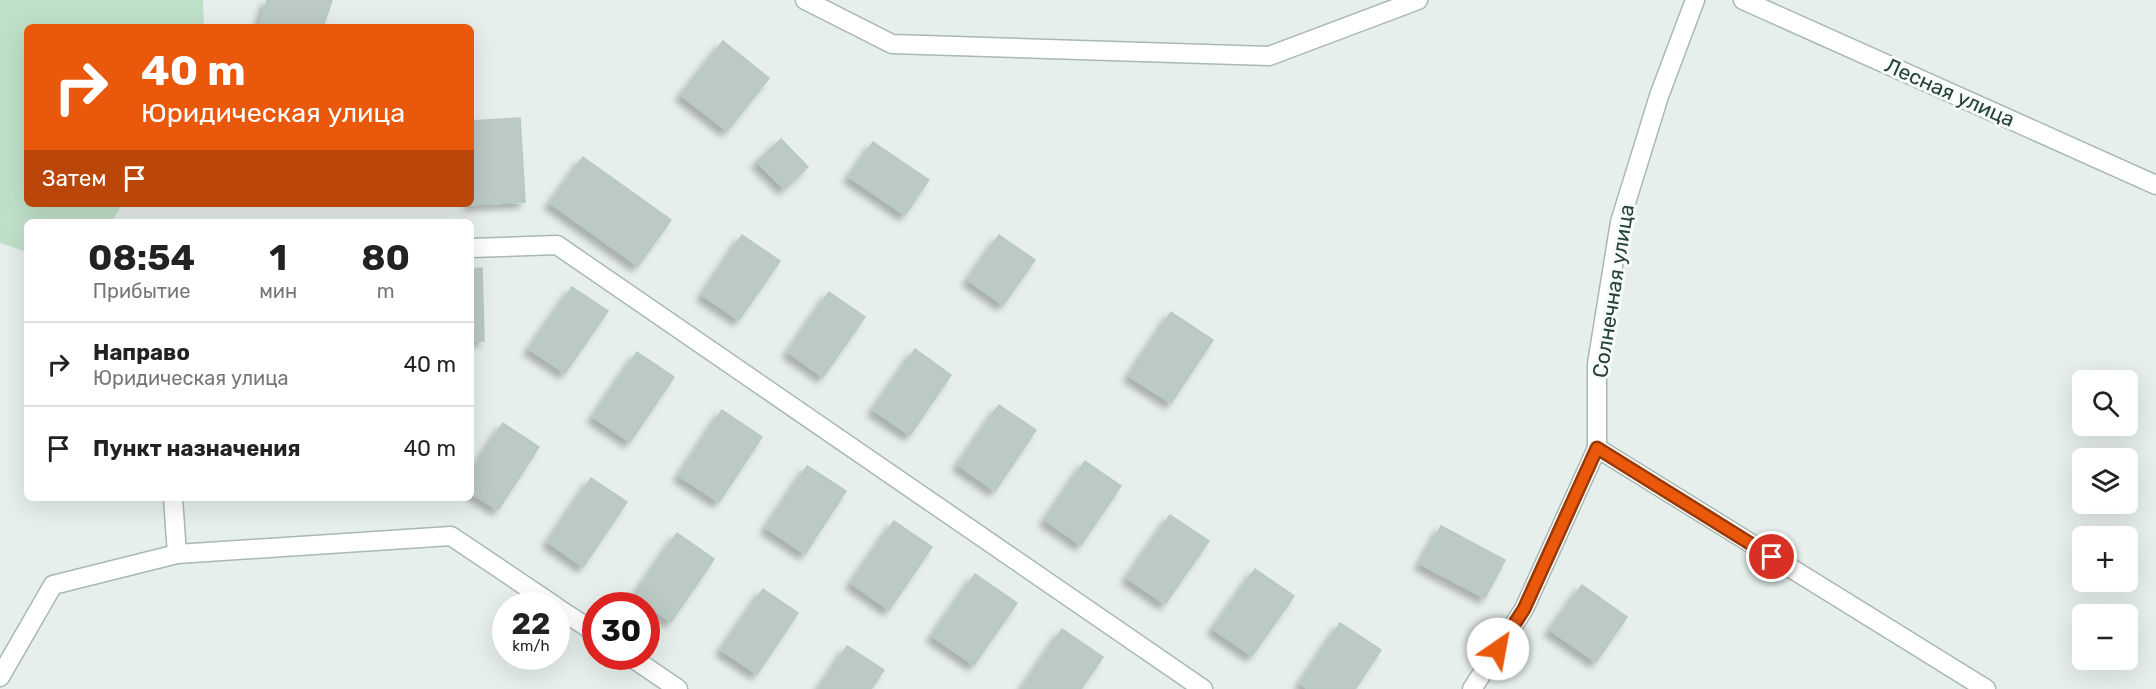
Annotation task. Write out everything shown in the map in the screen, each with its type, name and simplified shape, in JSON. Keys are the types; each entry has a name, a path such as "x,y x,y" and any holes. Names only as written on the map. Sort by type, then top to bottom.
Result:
{"street":[{"path":"805,0 892,44 1269,56 1418,0"},
{"name":"Солнечная улица","path":"1597,448 1597,364 1620,222 1659,96 1695,0"},
{"name":"Лесная улица","path":"1743,0 2156,185"},
{"path":"474,248 557,245 1203,689"},
{"path":"1472,689 1524,609 1597,448 1986,689"},
{"path":"173,501 177,554"},
{"path":"0,677 53,585 177,554 451,536 534,592"},
{"path":"650,670 678,689"}],"green space":[{"path":"0,0 203,0 204,24 24,24 24,207 120,207 114,219 24,219 24,251 0,243"}],"building":[{"path":"267,0 332,0 324,24 260,24"},
{"path":"723,41 769,78 727,131 681,95"},
{"path":"520,118 525,202 474,205 474,121"},
{"path":"781,139 808,167 784,189 757,162"},
{"path":"873,142 929,180 905,215 849,177"},
{"path":"583,157 671,220 638,266 550,203"},
{"path":"742,235 780,261 739,320 702,295"},
{"path":"999,235 1035,260 1003,305 968,280"},
{"path":"482,268 484,341 474,341 474,269"},
{"path":"572,287 608,311 565,373 529,349"},
{"path":"829,292 865,317 823,377 788,352"},
{"path":"1171,312 1213,340 1171,403 1129,376"},
{"path":"915,349 951,375 910,435 873,410"},
{"path":"637,352 674,377 630,442 593,417"},
{"path":"999,405 1036,430 995,491 958,465"},
{"path":"722,410 762,437 719,502 679,476"},
{"path":"503,423 539,447 498,510 474,495 474,468"},
{"path":"1085,461 1121,486 1081,545 1045,520"},
{"path":"807,466 846,491 805,554 766,528"},
{"path":"591,478 627,502 583,567 548,542"},
{"path":"1170,515 1209,541 1165,604 1127,578"},
{"path":"894,521 932,547 889,610 851,583"},
{"path":"1441,526 1505,560 1485,598 1420,564"},
{"path":"677,533 714,559 671,622 660,614 660,592 637,592"},
{"path":"1255,569 1294,596 1252,656 1213,629"},
{"path":"975,574 1017,603 974,665 932,636"},
{"path":"1582,585 1627,617 1596,662 1550,630"},
{"path":"763,589 798,613 757,674 721,650"},
{"path":"1340,623 1381,650 1355,689 1308,689 1300,684"},
{"path":"1062,629 1103,657 1081,689 1022,689"},
{"path":"847,646 884,670 871,689 819,689"}],"route":[{"path":"1498,649 1524,609 1597,448 1772,557"}]}
